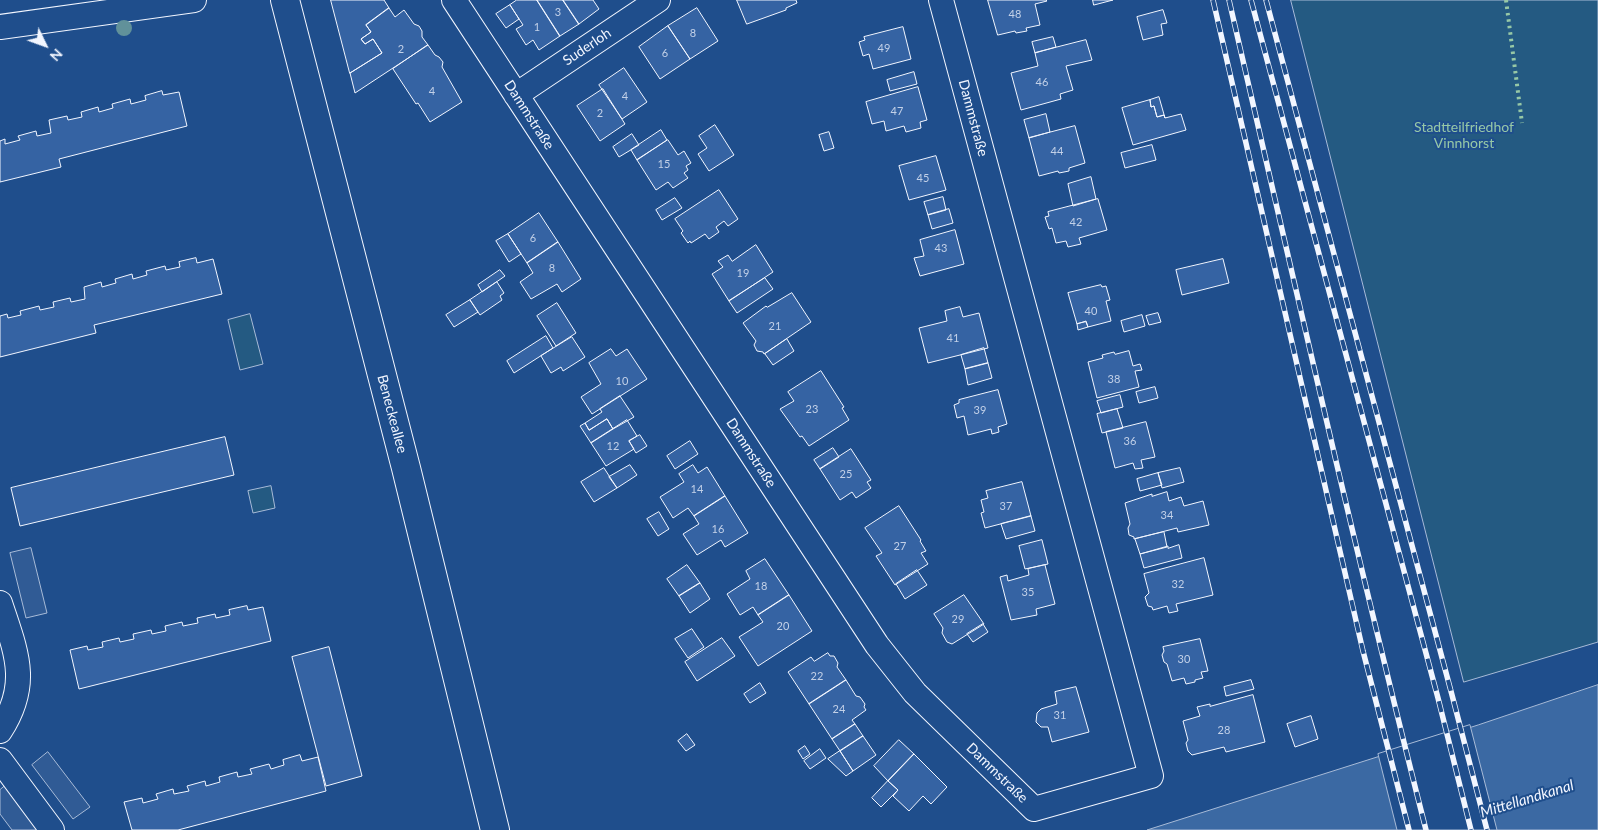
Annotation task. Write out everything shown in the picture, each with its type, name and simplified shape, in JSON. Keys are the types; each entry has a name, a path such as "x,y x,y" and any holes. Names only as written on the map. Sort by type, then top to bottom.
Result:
{"street":[{"path":"0,27 194,0"},
{"name":"Beneckeallee","path":"285,0 406,468 495,830"},
{"name":"Dammstraße","path":"454,0 877,645 915,693 1034,809 1151,776 941,0"},
{"name":"Suderloh","path":"516,95 658,0"},
{"path":"0,603 16,653 19,684 8,718 0,732"},
{"path":"0,760 52,830"}],"green space":[{"name":"Stadtteilfriedhof Vinnhorst","path":"1291,0 1598,0 1598,642 1464,682"},
{"path":"250,314 263,364 240,370 228,320"},
{"path":"271,486 275,508 253,513 248,491"}],"shaded area":[{"path":"31,548 47,613 26,618 10,553"},
{"path":"48,752 90,807 73,819 32,765"},
{"path":"5,786 38,830 12,830 0,814 0,790"}],"water":[{"name":"Mittellandkanal","path":"1598,685 1598,830 1147,830 1478,725"}],"pier":[{"path":"1470,725 1497,830 1397,830 1378,754"}],"building":[{"path":"331,0 384,0 389,8 366,25 371,32 361,39 365,44 373,39 382,53 350,73"},
{"path":"517,0 537,0 560,36 539,50 533,40 526,45 516,29 523,25 510,5"},
{"path":"537,0 563,0 579,24 560,36"},
{"path":"563,0 593,0 599,9 579,24"},
{"path":"737,0 796,0 797,3 786,8 786,10 747,24"},
{"path":"988,0 1047,1 1035,4 1040,25 1026,28 1027,31 1016,33 1015,31 998,35"},
{"path":"1093,0 1113,0 1094,5"},
{"path":"510,5 519,19 506,28 496,14"},
{"path":"389,8 395,17 404,10 414,24 419,26 422,31 422,37 428,45 355,93 350,73 382,53 373,39 365,44 361,39 371,32 366,25"},
{"path":"697,8 718,41 690,59 668,26"},
{"path":"1163,10 1167,23 1161,24 1163,35 1143,40 1137,17"},
{"path":"668,26 690,59 660,79 639,47"},
{"path":"903,27 911,59 873,69 869,54 863,56 859,42 865,40 864,37"},
{"path":"1053,37 1056,47 1035,53 1032,42"},
{"path":"1086,40 1092,60 1066,66 1073,90 1060,94 1061,99 1021,110 1011,73 1038,66 1035,53"},
{"path":"428,45 443,62 442,67 462,102 430,122 393,69"},
{"path":"624,68 647,102 622,119 599,85"},
{"path":"914,72 917,84 890,91 887,80"},
{"path":"918,87 927,120 920,122 921,128 906,132 904,126 886,131 884,121 872,124 866,102"},
{"path":"603,89 625,124 600,141 577,106"},
{"path":"162,91 163,95 179,92 187,126 59,159 61,167 0,182 0,141 5,139 5,144 20,140 18,136 36,131 37,136 51,133 49,120 67,116 68,120 82,117 81,112 98,107 99,112 113,108 112,104 130,99 131,104 146,100 145,96"},
{"path":"1159,97 1165,118 1164,115 1157,117 1154,106 1151,107 1150,100"},
{"path":"1150,100 1151,107 1154,106 1157,117 1164,115 1165,118 1181,114 1186,130 1133,145 1122,108"},
{"path":"1046,114 1050,132 1029,138 1024,120"},
{"path":"715,125 734,155 709,171 698,154 707,148 699,136"},
{"path":"1075,126 1085,163 1069,168 1069,171 1059,173 1058,171 1039,176 1029,138"},
{"path":"661,130 667,140 637,160 631,150"},
{"path":"829,132 834,148 824,151 819,135"},
{"path":"632,134 639,145 619,157 613,147"},
{"path":"668,140 678,155 684,151 691,163 686,166 688,170 684,173 688,178 673,188 668,182 656,190 637,160"},
{"path":"1152,145 1156,160 1125,168 1121,153"},
{"path":"936,156 946,190 909,200 899,166"},
{"path":"1091,177 1096,199 1073,206 1068,184"},
{"path":"719,190 738,219 728,226 724,221 716,227 719,232 709,239 705,234 688,243 675,219"},
{"path":"943,197 946,210 928,215 924,202"},
{"path":"675,198 682,208 662,220 656,210"},
{"path":"1098,199 1107,230 1079,238 1081,244 1068,247 1066,241 1056,243 1052,228 1049,229 1045,217 1049,216 1048,212"},
{"path":"949,209 953,223 932,229 928,215"},
{"path":"539,213 558,242 527,263 508,234"},
{"path":"955,230 964,264 920,276 914,258 924,256 920,240"},
{"path":"508,234 521,254 509,262 496,241"},
{"path":"558,242 581,279 562,292 557,284 531,299 520,282 533,273 527,263"},
{"path":"756,245 773,272 729,301 712,274 723,267 718,261 728,255 732,261"},
{"path":"196,258 197,263 213,259 222,294 94,325 96,333 0,357 0,316 7,314 8,318 21,315 20,311 39,306 40,310 54,307 53,302 70,298 71,302 85,299 84,287 101,282 102,287 116,283 115,279 132,274 133,279 147,275 146,271 165,266 166,270 180,267 179,262"},
{"path":"1223,259 1229,283 1182,295 1176,270"},
{"path":"500,270 505,276 482,292 478,285"},
{"path":"765,278 773,289 737,313 729,301"},
{"path":"497,282 504,293 500,296 502,300 480,315 470,300"},
{"path":"1101,285 1102,287 1106,286 1110,300 1106,301 1111,321 1088,327 1086,321 1077,324 1068,293"},
{"path":"792,293 811,322 764,354 757,351 754,345 756,341 743,323 766,306"},
{"path":"470,300 478,312 454,327 446,315"},
{"path":"557,303 576,333 556,346 537,316"},
{"path":"960,307 963,317 979,313 988,348 928,363 919,328 947,321 945,311"},
{"path":"1158,313 1161,322 1149,325 1146,316"},
{"path":"1142,315 1145,326 1124,332 1121,321"},
{"path":"1086,322 1088,327 1078,330 1077,324"},
{"path":"546,336 553,348 514,373 507,361"},
{"path":"572,337 585,357 563,371 561,367 551,373 541,356"},
{"path":"787,339 794,351 773,365 765,354"},
{"path":"984,348 988,363 965,369 961,355"},
{"path":"611,349 616,356 627,349 647,379 592,414 581,397 601,384 589,363"},
{"path":"1129,351 1133,366 1140,364 1142,370 1135,371 1139,387 1097,398 1088,362 1103,358 1102,355"},
{"path":"988,363 992,378 968,385 965,369"},
{"path":"821,371 844,407 842,408 849,420 809,446 802,436 800,437 780,409 794,401 788,392"},
{"path":"1155,387 1158,398 1139,403 1136,392"},
{"path":"998,390 1007,424 998,427 999,432 992,434 991,429 968,435 964,416 957,418 954,405 959,403 959,400"},
{"path":"1120,395 1123,407 1101,413 1097,401"},
{"path":"620,396 634,417 613,429 607,419 589,430 585,423 602,412 600,409"},
{"path":"1117,409 1123,428 1102,433 1097,414"},
{"path":"607,419 613,429 591,443 580,426 585,423 589,430"},
{"path":"627,420 637,436 629,441 634,449 606,466 591,443"},
{"path":"1146,422 1155,457 1141,460 1143,468 1135,469 1133,463 1115,468 1106,432"},
{"path":"640,435 647,446 636,453 629,441"},
{"path":"225,437 234,475 20,526 11,488"},
{"path":"690,441 698,454 675,469 667,456"},
{"path":"833,448 839,457 820,469 814,460"},
{"path":"851,449 871,480 867,482 871,488 856,498 852,492 840,500 820,469"},
{"path":"630,465 637,475 617,488 609,477"},
{"path":"693,465 698,473 707,467 725,496 694,516 688,508 673,518 660,497 684,482 679,474"},
{"path":"604,468 617,488 594,502 581,482"},
{"path":"1180,468 1184,482 1162,488 1158,473"},
{"path":"1158,473 1162,485 1140,491 1137,479"},
{"path":"1022,482 1031,516 985,528 981,513 984,512 981,500 988,498 986,491"},
{"path":"1167,492 1169,501 1181,497 1184,506 1203,501 1209,525 1178,532 1177,528 1134,539 1134,537 1129,535 1128,528 1130,524 1125,503 1152,494 1152,496"},
{"path":"725,496 748,533 725,547 721,540 697,555 683,534 699,524 694,516"},
{"path":"899,506 921,540 926,551 921,553 928,564 895,585 876,556 882,553 865,528"},
{"path":"659,512 669,529 658,536 647,519"},
{"path":"1031,516 1035,531 1006,539 1001,524"},
{"path":"1164,532 1167,547 1140,554 1135,539"},
{"path":"1042,540 1048,564 1025,569 1019,546"},
{"path":"1179,545 1182,558 1144,568 1140,554"},
{"path":"1204,558 1213,595 1176,604 1178,611 1169,613 1167,606 1153,610 1152,607 1148,606 1145,597 1149,593 1144,574"},
{"path":"765,559 789,595 758,615 753,607 740,615 727,594 750,579 746,571"},
{"path":"687,565 700,583 679,596 667,579"},
{"path":"1045,565 1055,604 1036,609 1037,615 1011,620 1000,577 1007,575 1008,581 1029,575 1028,569"},
{"path":"917,570 927,585 905,599 896,584"},
{"path":"700,583 710,599 690,613 679,596"},
{"path":"789,595 812,631 758,666 739,637 763,622 758,615"},
{"path":"964,595 984,624 952,644 947,642 942,633 943,628 934,614"},
{"path":"247,606 248,610 263,607 271,641 79,689 70,650 87,646 88,650 103,647 102,642 119,638 120,642 134,639 133,634 151,630 152,634 166,631 165,626 182,622 183,626 198,623 197,618 215,614 216,618 230,615 229,610"},
{"path":"983,624 988,632 973,642 967,634"},
{"path":"692,629 704,647 688,658 675,639"},
{"path":"722,638 735,656 697,681 685,662"},
{"path":"1200,639 1208,671 1201,672 1203,678 1195,680 1195,682 1186,684 1184,678 1172,681 1162,655 1163,647"},
{"path":"329,647 362,776 326,786 292,657"},
{"path":"828,653 830,656 834,656 838,663 837,667 846,680 809,704 788,672 811,657 814,661"},
{"path":"846,680 856,696 860,697 865,704 866,710 852,720 855,724 832,739 809,704"},
{"path":"1251,680 1254,689 1226,696 1224,687"},
{"path":"760,683 766,693 750,703 744,694"},
{"path":"1076,687 1089,732 1052,742 1048,727 1041,727 1036,722 1037,713 1041,709 1057,704 1055,692"},
{"path":"1253,695 1265,742 1226,752 1224,747 1192,755 1188,751 1186,743 1188,740 1183,721 1200,716 1197,707 1210,704 1210,706"},
{"path":"1311,716 1318,739 1295,747 1287,724"},
{"path":"855,724 863,736 840,751 832,739"},
{"path":"687,734 695,745 686,751 678,741"},
{"path":"863,736 876,755 853,771 840,751"},
{"path":"899,740 914,754 888,781 874,766"},
{"path":"805,746 810,754 803,759 798,751"},
{"path":"820,749 826,758 810,769 804,761"},
{"path":"840,751 853,771 846,776 828,759"},
{"path":"914,754 947,787 931,804 923,796 909,811 893,796 898,790 888,781"},
{"path":"300,755 302,761 318,757 326,791 178,830 132,830 124,802 142,798 143,803 158,799 156,794 173,789 174,794 189,791 187,786 205,781 206,786 220,782 219,777 237,772 238,777 252,774 250,769 269,764 271,769 284,765 283,760"},
{"path":"888,781 898,790 881,807 872,798"}],"railway":[{"path":"1213,0 1363,651 1409,830"},
{"path":"1229,0 1350,519 1426,830"},
{"path":"1251,0 1438,698 1471,830"},
{"path":"1266,0 1487,830"}],"hedge":[{"path":"1506,0 1522,123"}]}
